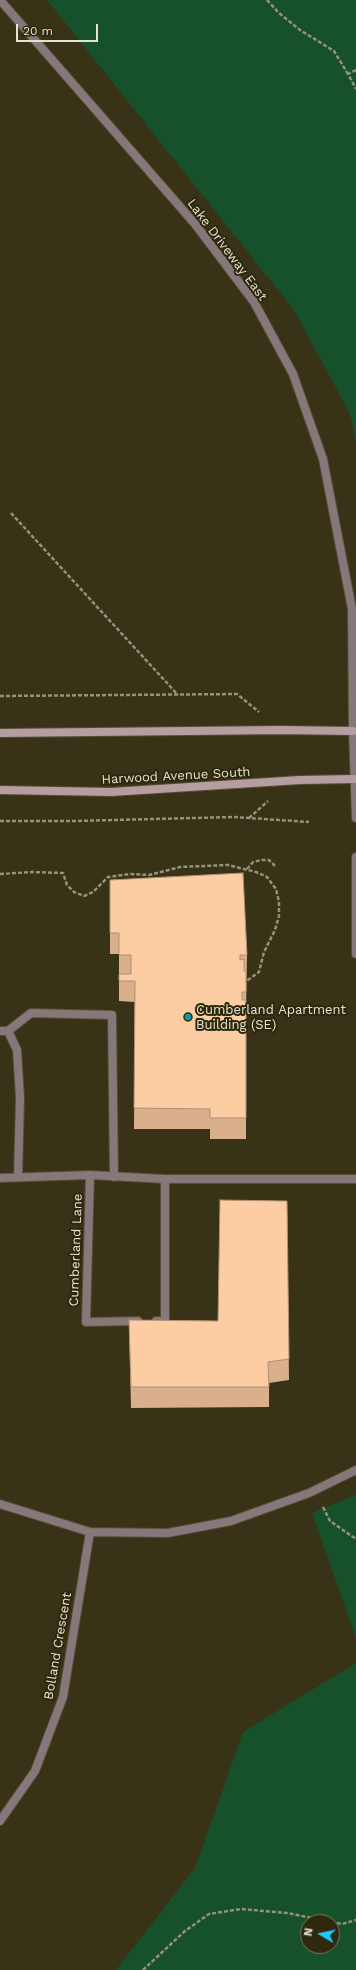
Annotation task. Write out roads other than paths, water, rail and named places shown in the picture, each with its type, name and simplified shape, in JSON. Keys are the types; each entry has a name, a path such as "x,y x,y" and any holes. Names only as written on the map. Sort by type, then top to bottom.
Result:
{"main road":[{"path":"0,733 281,730 353,731"},
{"name":"Harwood Avenue South","path":"0,790 111,792 300,780 354,779"}],"street":[{"name":"Lake Driveway East","path":"0,0 195,224 254,302 293,374 323,459 352,609 353,731 356,818"},
{"path":"356,857 356,954"},
{"path":"18,1177 20,1098 17,1050 4,1031 30,1013 112,1015 114,1176"},
{"name":"Cumberland Lane","path":"90,1175 86,1322 165,1321 165,1179"},
{"name":"Cumberland Lane","path":"0,1178 90,1175 165,1179 356,1179"},
{"path":"0,1504 90,1532 168,1533 231,1521 315,1491 356,1470"},
{"name":"Bolland Crescent","path":"0,1821 35,1771 63,1697 90,1532"}],"place":[{"name":"Cumberland Apartment Building (SE)","path":"188,1017"}]}
